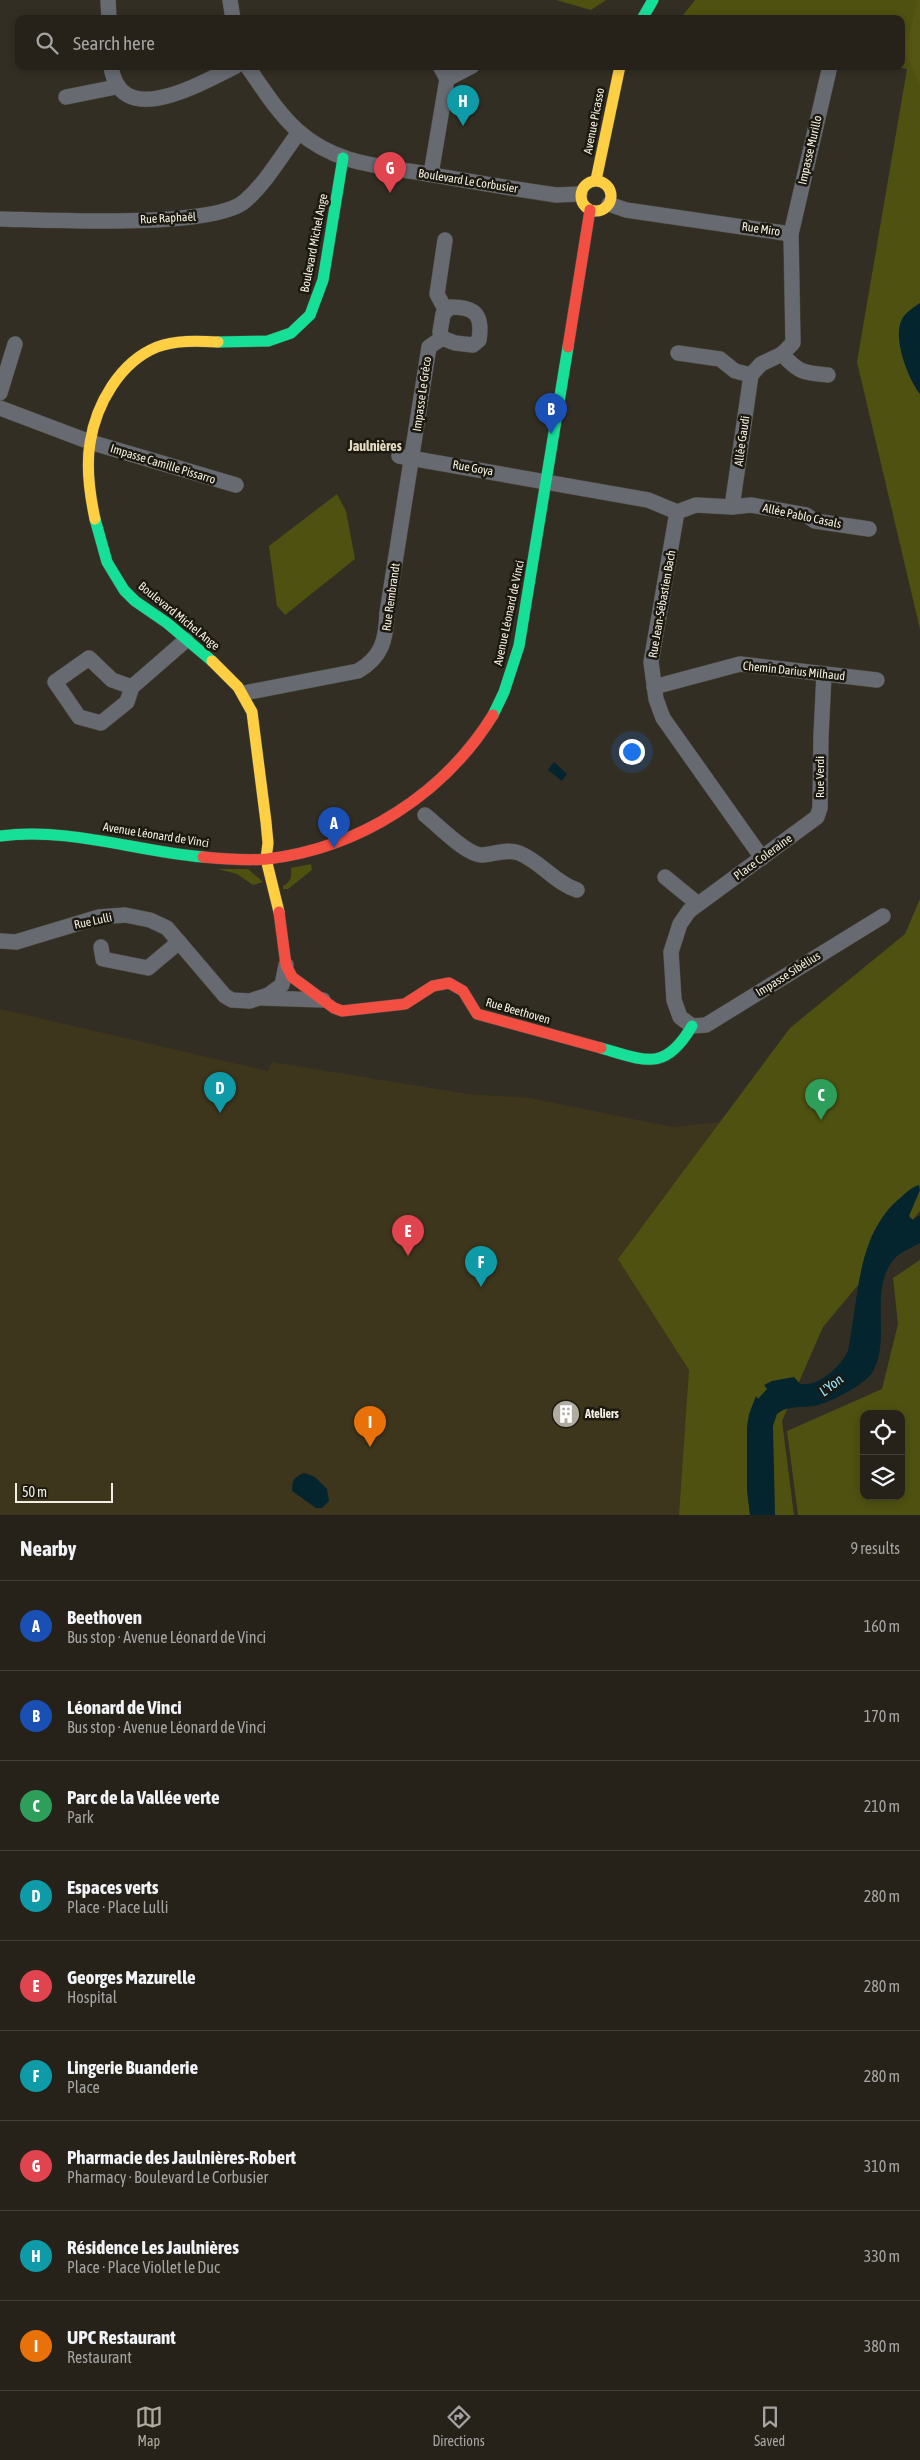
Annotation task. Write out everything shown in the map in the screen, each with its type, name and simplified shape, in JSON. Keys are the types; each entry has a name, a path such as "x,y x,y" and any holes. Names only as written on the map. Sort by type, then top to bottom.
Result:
{"street":[{"path":"108,0 109,15"},
{"path":"230,0 232,15"},
{"path":"644,15 652,0"},
{"path":"112,70 116,86 128,96 143,100 154,100 180,92 227,70"},
{"name":"Boulevard Le Corbusier","path":"250,70 278,111 299,132 324,149 343,158 387,169 431,174 556,195 580,194"},
{"path":"431,174 443,73 455,70"},
{"name":"Avenue Picasso","path":"596,180 619,70"},
{"name":"Impasse Murillo","path":"791,234 829,70"},
{"path":"66,97 116,86"},
{"name":"Rue Raphaël","path":"0,219 112,220 190,218 230,211 244,202 260,185 299,132"},
{"name":"Boulevard Michel Ange","path":"266,859 268,843 266,822 252,712 244,693 222,670 134,600 121,585 110,567 96,526 91,491 90,442 110,389 124,369 146,352 177,341 203,340 261,343 276,340 294,331 309,316 322,283 343,158"},
{"path":"596,180 607,185 610,191 609,204 597,211 590,210 581,201 580,194 583,187 596,180"},
{"name":"Rue Miro","path":"609,204 626,210 791,234 793,343 782,354"},
{"name":"Avenue Léonard de Vinci","path":"0,836 36,832 60,833 177,854 214,858 266,859 314,851 352,837 384,821 412,802 442,776 466,751 492,716 507,686 519,646 590,210"},
{"path":"445,240 437,294 446,311"},
{"path":"450,307 474,311 479,319 481,329 479,340 473,345 455,343 442,338 441,322 443,314 450,307"},
{"name":"Impasse Le Gréco","path":"406,457 429,347 442,338"},
{"path":"0,393 15,344"},
{"path":"678,353 720,359 734,370 751,375 761,364 782,354 794,368 802,372 828,375"},
{"name":"Allée Gaudi","path":"732,507 751,375"},
{"name":"Impasse Camille Pissarro","path":"0,408 90,442 236,485"},
{"name":"Rue Goya","path":"406,457 547,482"},
{"name":"Rue Rembrandt","path":"244,693 358,671 370,664 376,657 386,635 406,457"},
{"path":"547,482 648,500 677,512"},
{"name":"Allée Pablo Casals","path":"677,512 696,505 732,507 751,505 806,515 815,521 869,529"},
{"name":"Rue Jean-Sébastien Bach","path":"677,512 651,662 656,699 663,718 762,858"},
{"path":"132,686 112,680 89,658 55,682 79,717 101,723 127,702 132,686 186,640"},
{"name":"Chemin Darius Milhaud","path":"654,687 740,664 876,680"},
{"name":"Rue Verdi","path":"795,834 814,820 820,808 824,674"},
{"path":"425,815 468,851 480,855 509,851 520,853 567,887 577,890"},
{"name":"Place Coleraine","path":"692,1026 680,1017 674,1000 671,952 680,924 688,911 795,834"},
{"path":"260,998 282,986 286,965 277,900 266,859"},
{"path":"665,877 698,904"},
{"name":"Rue Lulli","path":"0,941 16,942 99,917 125,915 167,928 219,988 232,1000 240,1002 260,998"},
{"name":"Impasse Sibélius","path":"692,1026 706,1025 883,916"},
{"path":"102,947 103,959 148,968 179,942"},
{"name":"Rue Beethoven","path":"286,965 292,977 323,1000 342,1011 397,1006 413,1000 433,986 449,983 463,991 477,1014 643,1060 665,1057 679,1049 692,1026"},
{"path":"260,998 323,1000"}],"shaded area":[{"path":"556,0 606,0 591,10"},
{"path":"695,0 920,0 920,629 857,362 907,69 905,69 905,15 683,15"},
{"path":"918,0 920,0 920,85 905,51"},
{"path":"337,494 346,511 355,559 285,615 277,606 269,546"},
{"path":"311,864 312,870 288,889 283,889 283,886 290,879 291,868"},
{"path":"218,869 248,869 263,882 253,885 237,874"},
{"path":"920,899 920,1211 823,1327 782,1421 794,1515 679,1515 689,1370 618,1259 790,1028 905,934"},
{"path":"0,1009 268,1071 272,1062 468,1094 530,1098 672,1127 741,1120 718,1515 0,1515"},
{"path":"920,1260 920,1515 798,1515 787,1431 882,1389 898,1324 893,1278"}],"water":[{"path":"920,303 920,394 906,368 900,347 899,327 902,319 908,312"},
{"path":"554,762 567,774 562,781 548,770"},
{"name":"L'Yon","path":"919,1185 920,1190 909,1216 913,1220 920,1215 920,1243 897,1256 888,1268 883,1282 881,1297 878,1359 872,1373 862,1383 827,1402 813,1406 785,1409 777,1414 773,1426 775,1515 750,1515 747,1491 747,1427 749,1414 756,1396 758,1399 767,1389 764,1385 772,1381 794,1377 800,1384 814,1382 828,1375 840,1363 848,1351 862,1268 875,1230 886,1213 900,1198"},
{"path":"304,1473 315,1477 327,1489 329,1501 322,1508 316,1508 292,1491 294,1479"}],"traffic: fast":[{"path":"644,15 653,0"},
{"path":"218,342 268,341 291,333 310,315 323,280 343,158"},
{"path":"493,715 504,692 519,646 568,347"},
{"path":"95,519 107,562 124,590 135,601 167,623 212,661"},
{"path":"0,836 26,834 76,837 203,857"},
{"path":"601,1048 642,1059 663,1057 673,1051 692,1026"}],"traffic: slow":[{"path":"596,180 619,70"},
{"path":"596,181 607,185 611,196 607,207 596,211 585,207 581,196 585,185 596,181"},
{"path":"95,519 89,481 90,443 98,414 112,386 132,363 157,347 179,342 218,342"},
{"path":"212,661 238,687 252,712 266,822 268,843 266,859 279,912"}],"traffic: jam":[{"path":"568,347 590,210"},
{"path":"203,857 243,860 267,859 301,853 335,843 366,829 396,812 424,792 450,769 473,743 493,715"},
{"path":"279,912 286,965 292,977 334,1008 342,1011 405,1004 433,986 449,983 463,991 477,1014 601,1048"}],"place":[{"name":"Résidence Les Jaulnières","path":"463,126"},
{"name":"Pharmacie des Jaulnières-Robert","path":"390,193"},
{"name":"Léonard de Vinci","path":"551,434"},
{"name":"Beethoven","path":"334,848"},
{"name":"Espaces verts","path":"220,1113"},
{"name":"Parc de la Vallée verte","path":"821,1120"},
{"name":"Georges Mazurelle","path":"408,1256"},
{"name":"Lingerie Buanderie","path":"481,1287"},
{"name":"Ateliers","path":"566,1414"},
{"name":"UPC Restaurant","path":"370,1447"}],"district":[{"name":"Jaulnières","path":"375,446"}]}
